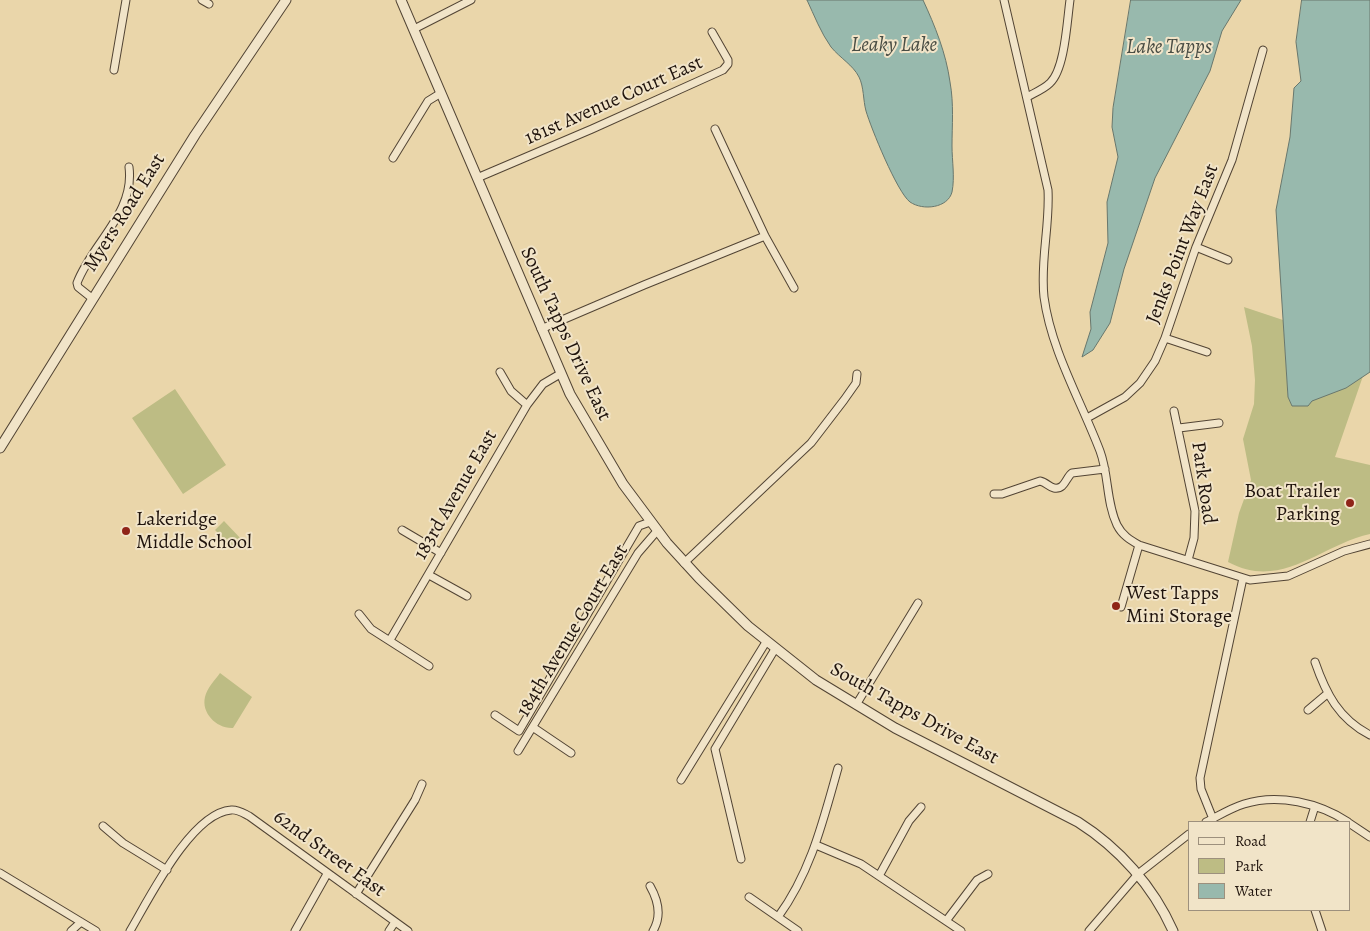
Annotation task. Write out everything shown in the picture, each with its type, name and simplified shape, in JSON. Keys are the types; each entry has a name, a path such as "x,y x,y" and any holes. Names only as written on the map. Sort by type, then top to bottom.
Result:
{"street":[{"path":"114,70 126,0"},
{"name":"Myers Road East","path":"0,448 194,135 286,0"},
{"name":"South Tapps Drive East","path":"401,0 560,374 600,448 650,522 684,563 766,642 816,680 856,705 1078,822 1114,849 1138,874 1156,899 1173,931"},
{"path":"414,29 471,0"},
{"path":"1004,0 1048,190 1049,216 1043,277 1045,302 1061,355 1087,418 1105,469 1111,505 1118,526 1125,536 1139,545 1243,578 1259,580 1288,576 1344,551 1370,544"},
{"path":"1027,97 1047,86 1056,76 1060,63 1070,0"},
{"name":"181st Avenue Court East","path":"477,178 723,70 728,64 728,60 712,32"},
{"name":"Jenks Point Way East","path":"1087,418 1117,403 1133,390 1152,367 1165,338 1196,247 1232,160 1263,50"},
{"path":"392,158 428,101 441,93"},
{"path":"715,129 765,236 794,288"},
{"path":"93,299 78,287 79,278 114,222 125,199 130,185 129,167"},
{"path":"541,329 635,288 765,236"},
{"path":"1196,247 1228,260"},
{"path":"1165,338 1207,352"},
{"path":"500,372 511,391 527,406"},
{"name":"183rd Avenue East","path":"390,640 527,406 543,384 560,374"},
{"path":"684,563 811,443 856,383 857,374"},
{"name":"Park Road","path":"1174,411 1195,511 1194,538 1188,560"},
{"path":"1179,428 1219,423"},
{"path":"994,494 1002,494 1040,481 1058,488 1072,474 1105,469"},
{"path":"495,715 519,731 639,526 650,522"},
{"path":"402,530 441,553"},
{"name":"184th Avenue Court East","path":"518,751 534,728 638,553 657,530"},
{"path":"1121,607 1139,545"},
{"path":"429,575 467,596"},
{"path":"1243,578 1200,778 1209,820 1244,804 1261,800 1292,801 1315,806 1346,821"},
{"path":"856,705 918,603"},
{"path":"359,614 371,629 428,666"},
{"path":"681,780 766,642"},
{"path":"741,859 715,749 775,649"},
{"path":"1315,662 1327,694 1342,715 1370,735"},
{"path":"1308,710 1327,694"},
{"path":"534,728 571,753"},
{"path":"778,917 801,881 816,845 838,768"},
{"path":"422,784 415,800 354,893 422,784"},
{"path":"1310,821 1315,806"},
{"path":"880,876 909,821 921,807"},
{"name":"62nd Street East","path":"167,870 185,843 200,826 213,816 229,810 235,810 249,816 408,931"},
{"path":"1350,823 1370,837"},
{"path":"102,826 123,843 167,870 130,931"},
{"path":"1089,931 1138,874 1188,835"},
{"path":"816,845 850,858 961,931"},
{"path":"0,873 96,931"},
{"path":"295,931 327,874"},
{"path":"946,921 978,880 988,874"},
{"path":"650,886 657,898 659,912 653,931"},
{"path":"749,897 798,931"},
{"path":"1315,911 1322,931"},
{"path":"71,931 81,922"},
{"path":"389,931 395,922"}],"green space":[{"path":"1244,307 1283,320 1288,397 1292,406 1346,388 1363,376 1335,457 1370,465 1370,534 1334,547 1300,563 1283,569 1266,571 1248,570 1228,562 1239,513 1251,480 1243,439 1254,404 1255,380 1252,346"},
{"path":"175,389 226,465 183,494 132,418"},
{"path":"224,521 242,540 234,549 215,530"},
{"path":"220,673 252,697 233,728 227,728 216,723 205,709 206,694"}],"water":[{"name":"Leaky Lake","path":"807,0 923,0 943,50 951,90 953,181 952,192 946,202 928,207 915,205 910,202 898,186 873,131 866,111 859,77 831,47"},
{"name":"Lake Tapps","path":"1131,0 1241,0 1222,31 1210,71 1155,178 1124,269 1110,323 1093,350 1082,357 1091,329 1090,312 1108,243 1107,202 1118,157 1112,127 1113,108"},
{"path":"1302,0 1370,0 1370,372 1346,388 1312,401 1308,406 1292,406 1288,397 1276,210 1290,137 1294,88 1301,81 1296,42"}],"place":[{"name":"Boat Trailer Parking","path":"1350,503"},
{"name":"Lakeridge Middle School","path":"126,531"},
{"name":"West Tapps Mini Storage","path":"1116,606"}]}
